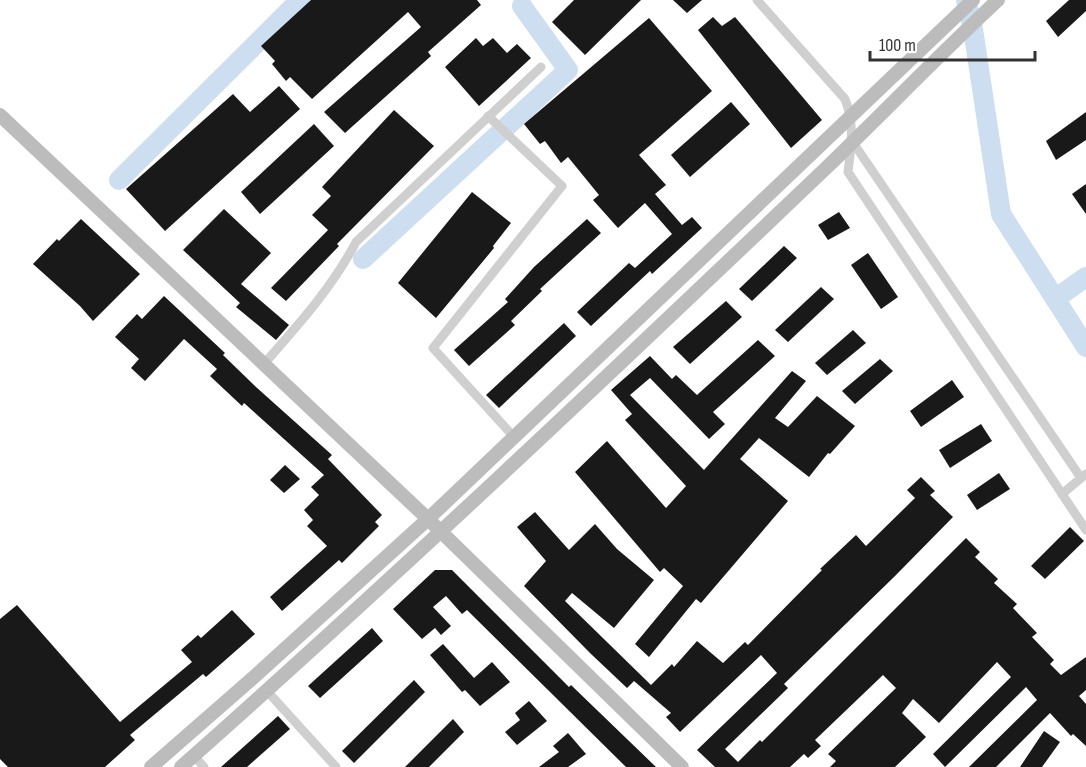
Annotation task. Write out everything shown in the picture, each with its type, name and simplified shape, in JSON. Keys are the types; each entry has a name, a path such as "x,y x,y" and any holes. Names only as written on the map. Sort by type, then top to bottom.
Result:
{"main road":[{"path":"151,767 428,519 973,0"},
{"path":"181,767 440,531 993,5"},
{"path":"0,115 428,519 682,767"}],"street":[{"path":"757,0 845,99 852,116 849,172 1086,530"},
{"path":"263,365 303,320 344,265 356,242 541,67"},
{"path":"488,116 562,186 432,348 514,437"},
{"path":"852,141 1083,476 1062,494"},
{"path":"267,691 336,767"},
{"path":"194,756 204,767"}],"building":[{"path":"311,0 477,0 481,5 428,52 431,56 345,133 324,112 421,27 408,12 312,99 290,77 286,81 272,64 275,61 261,46"},
{"path":"574,0 641,0 585,55 552,22"},
{"path":"673,0 702,0 687,13"},
{"path":"1069,0 1086,0 1086,11 1058,37 1046,21"},
{"path":"713,17 722,26 735,17 822,120 791,148 698,30"},
{"path":"649,18 712,91 639,155 666,185 655,194 682,225 692,217 702,228 652,274 650,271 591,326 577,312 629,263 635,268 672,234 645,203 618,228 593,200 599,195 568,157 561,163 545,141 540,144 524,124"},
{"path":"476,38 483,46 493,38 507,53 517,44 531,58 479,106 445,67"},
{"path":"279,86 300,109 165,231 126,189 233,94 250,112"},
{"path":"731,102 750,124 690,177 671,155"},
{"path":"394,110 434,146 337,244 339,246 286,301 271,288 328,230 312,215 331,196 322,187"},
{"path":"1086,112 1086,140 1056,160 1046,141"},
{"path":"314,124 334,146 260,214 241,192"},
{"path":"1086,184 1086,214 1072,194"},
{"path":"472,192 511,223 493,246 494,248 436,318 398,283"},
{"path":"224,209 271,253 241,284 289,325 276,340 236,307 240,303 183,250"},
{"path":"839,212 850,228 828,240 818,225"},
{"path":"81,219 140,274 93,321 80,306 33,264 57,239 59,241"},
{"path":"587,219 601,233 540,289 542,291 511,321 515,325 469,366 454,350 508,302 505,299 534,267"},
{"path":"784,246 797,258 752,301 739,289"},
{"path":"868,253 898,297 881,309 851,265"},
{"path":"821,287 834,299 788,342 775,330"},
{"path":"164,296 225,353 223,355 256,387 332,455 328,459 382,515 375,522 379,526 342,563 339,560 282,611 270,597 327,546 307,526 313,520 304,510 319,495 311,487 324,475 244,403 242,406 210,376 217,369 184,339 145,381 131,368 139,359 115,337 137,314 142,319"},
{"path":"726,301 742,317 690,364 673,347"},
{"path":"564,323 576,336 499,408 486,395"},
{"path":"853,330 866,343 827,375 815,363"},
{"path":"758,340 775,356 713,412 725,424 709,439 650,378 630,395 704,470 792,371 806,381 775,418 788,427 817,396 855,426 830,454 828,453 809,477 759,438 740,459 788,501 701,603 696,599 649,657 635,644 683,586 664,568 660,572 575,472 607,441 666,508 686,486 625,420 632,414 611,390 650,356 672,379 676,375 697,395"},
{"path":"880,359 893,371 855,404 842,391"},
{"path":"952,380 964,397 921,427 910,411"},
{"path":"981,424 992,441 950,468 939,450"},
{"path":"285,465 300,479 284,493 270,480"},
{"path":"999,473 1010,489 977,510 967,495"},
{"path":"921,477 935,491 930,495 953,517 784,684 788,688 725,749 738,762 760,740 762,742 966,538 980,552 975,557 998,579 994,583 1017,604 1013,608 1037,633 1032,637 1054,660 1050,664 1061,675 1086,657 1086,690 1079,696 1086,704 1086,746 1073,734 1071,736 1050,713 996,767 969,767 1037,700 1026,687 945,767 933,754 1011,677 997,662 939,723 913,699 902,713 926,737 895,767 830,767 836,761 828,754 896,688 883,675 815,740 821,746 808,758 804,754 790,767 715,767 697,750 777,673 761,655 680,732 666,717 671,713 634,681 627,688 524,586 546,561 517,527 535,512 569,550 595,524 617,549 654,580 614,628 572,593 565,601 651,685 672,664 674,667 697,641 723,663 745,642 748,645 822,570 820,569 856,535 866,546 915,498 907,490"},
{"path":"1070,527 1084,541 1045,579 1031,566"},
{"path":"435,570 452,570 569,687 571,685 656,767 626,767 467,610 462,614 446,596 433,607 451,626 441,635 435,628 422,639 393,609"},
{"path":"17,605 120,722 192,662 181,650 198,635 201,638 232,610 255,634 206,677 203,674 130,735 135,740 105,767 8,767 0,759 0,619"},
{"path":"372,628 383,641 320,698 308,686"},
{"path":"443,644 474,678 492,662 510,682 480,706 465,690 462,692 430,655"},
{"path":"414,680 425,692 354,763 342,751"},
{"path":"529,701 547,721 517,745 505,732 520,720 515,713"},
{"path":"278,716 290,729 247,767 221,767"},
{"path":"453,719 464,732 429,767 405,767"},
{"path":"1044,731 1060,742 1042,767 1020,767"},
{"path":"568,733 586,754 568,767 539,767 559,752 553,746"}],"waterway":[{"path":"119,180 300,0"},
{"path":"966,0 973,29 1001,214 1086,347"},
{"path":"363,259 568,70 522,6"},
{"path":"1055,299 1086,277"}]}
